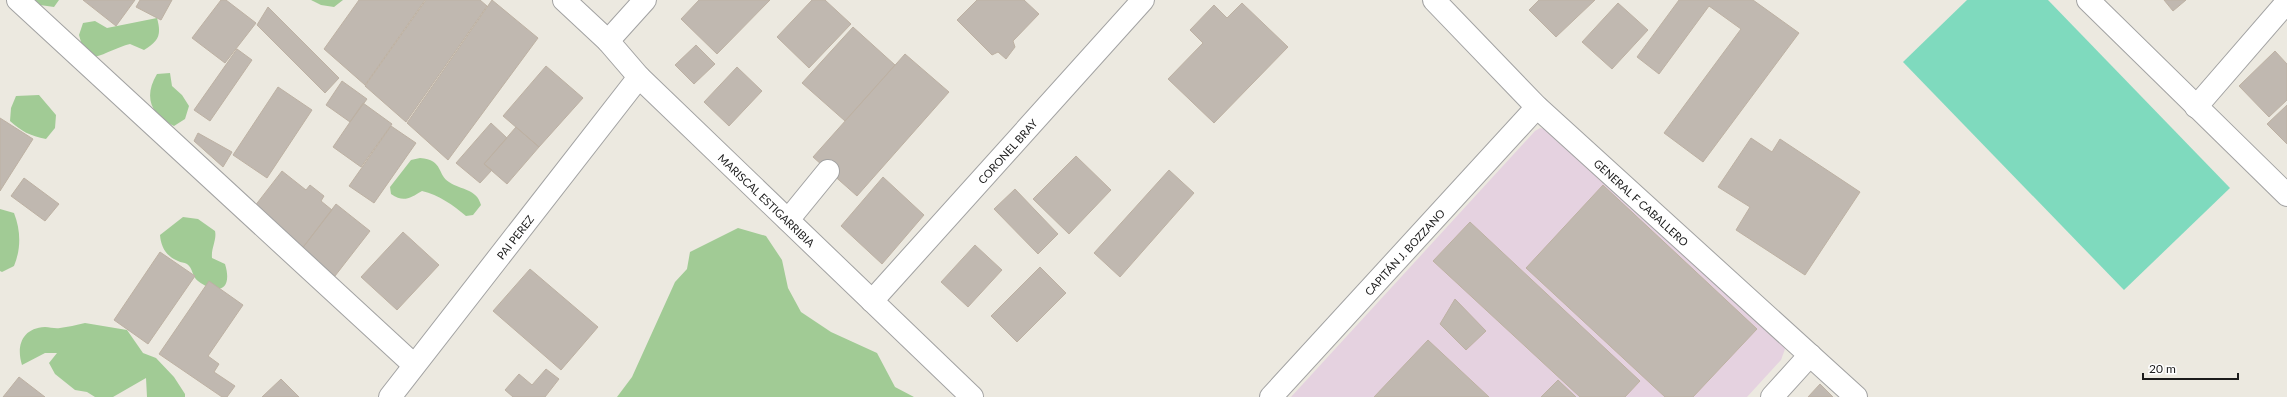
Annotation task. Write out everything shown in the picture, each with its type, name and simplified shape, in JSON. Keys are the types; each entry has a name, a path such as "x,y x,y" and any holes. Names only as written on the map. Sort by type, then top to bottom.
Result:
{"street":[{"path":"18,0 414,365"},
{"name":"MARISCAL ESTIGARRIBIA","path":"564,0 608,40 639,77 972,397"},
{"path":"608,40 645,0"},
{"name":"CORONEL BRAY","path":"872,302 1143,0"},
{"name":"GENERAL F CABALLERO","path":"1434,0 1537,107 1856,397"},
{"path":"2088,0 2287,195"},
{"path":"2196,107 2287,2"},
{"name":"PAI PEREZ","path":"390,397 639,77"},
{"name":"CAPITÁN J. BOZZANO","path":"1271,397 1537,107"},
{"path":"788,220 828,171"},
{"path":"1772,397 1810,355"}],"shaded area":[{"path":"1540,128 1546,129 1782,342 1785,349 1781,360 1747,397 1291,397 1535,131"}],"green space":[{"path":"31,0 59,0 54,7 40,5"},
{"path":"311,0 343,0 334,7 321,5"},
{"path":"1967,0 2048,0 2230,188 2124,290 1903,62"},
{"path":"157,18 159,29 158,37 153,44 144,50 130,44 94,57 83,49 79,35 83,23 95,21 107,28"},
{"path":"170,73 172,86 182,95 189,106 185,119 174,126 166,122 155,111 150,98 153,82 157,74"},
{"path":"39,95 56,115 55,128 46,139 26,133 10,121 11,108 16,96"},
{"path":"420,158 428,159 433,162 437,165 445,179 454,185 468,190 476,196 481,205 473,215 466,216 446,201 422,191 403,199 391,194 390,187 411,160"},
{"path":"0,209 14,213 19,233 19,247 14,266 2,272 0,271"},
{"path":"183,217 198,219 215,231 212,258 225,264 227,273 227,280 222,288 217,289 205,286 196,279 186,263 179,262 170,257 165,251 160,235"},
{"path":"738,228 766,236 782,260 788,288 801,312 831,332 877,353 895,387 914,397 617,397 632,377 675,282 687,269 690,252"},
{"path":"85,323 127,330 143,353 156,358 174,377 185,394 185,397 147,397 146,378 113,397 95,397 87,392 75,390 55,374 49,363 57,353 45,353 22,365 20,351 26,334 37,328 69,327"}],"building":[{"path":"83,0 135,0 116,26"},
{"path":"140,0 172,0 161,20 136,7"},
{"path":"221,0 226,0 256,23 225,63 192,38"},
{"path":"359,0 425,0 365,85 324,49"},
{"path":"426,0 480,0 487,6 406,122 365,86"},
{"path":"492,0 538,38 448,160 407,123"},
{"path":"699,0 770,0 717,54 681,19"},
{"path":"812,0 825,0 851,24 809,68 777,37"},
{"path":"977,0 1024,0 1039,14 1013,41 1015,47 1006,59 998,52 992,55 957,20"},
{"path":"1539,0 1595,0 1556,37 1529,10"},
{"path":"1679,0 1753,0 1799,33 1703,162 1664,133 1741,29 1709,6 1659,74 1637,57"},
{"path":"2164,0 2186,0 2173,11"},
{"path":"1242,3 1288,47 1214,123 1168,79 1203,43 1190,30 1214,5 1227,18"},
{"path":"1618,3 1648,30 1612,69 1582,42"},
{"path":"268,7 339,78 325,93 257,25"},
{"path":"853,27 895,65 845,121 802,83"},
{"path":"696,45 715,64 694,84 675,65"},
{"path":"237,49 252,60 210,121 194,110"},
{"path":"2275,51 2287,64 2287,100 2269,117 2239,86"},
{"path":"905,54 949,92 857,196 813,157"},
{"path":"546,66 583,98 539,147 503,116"},
{"path":"737,67 762,91 729,126 704,102"},
{"path":"342,81 367,99 350,122 326,105"},
{"path":"278,87 312,110 267,178 233,155"},
{"path":"363,103 392,124 361,167 333,147"},
{"path":"2287,105 2287,144 2267,124"},
{"path":"0,118 33,139 0,191"},
{"path":"491,123 507,138 484,164 492,170 480,183 456,163"},
{"path":"391,126 416,143 374,203 349,186"},
{"path":"516,127 539,147 507,184 484,164"},
{"path":"198,133 232,152 223,167 194,141"},
{"path":"1751,138 1772,152 1780,139 1860,192 1805,275 1736,230 1750,207 1718,187"},
{"path":"1076,156 1111,190 1069,234 1033,199"},
{"path":"1169,170 1194,193 1120,277 1094,253"},
{"path":"282,171 306,190 310,185 324,196 321,201 332,210 301,250 251,211"},
{"path":"883,177 924,215 882,264 841,226"},
{"path":"24,178 59,204 45,221 11,196"},
{"path":"1603,185 1757,329 1693,397 1665,397 1526,268"},
{"path":"1015,189 1058,234 1038,254 994,209"},
{"path":"336,204 370,231 335,276 301,250"},
{"path":"1470,222 1640,381 1625,397 1580,397 1433,261"},
{"path":"403,232 439,265 397,310 361,277"},
{"path":"975,245 1002,270 968,307 941,282"},
{"path":"160,252 195,276 148,344 114,320"},
{"path":"1040,267 1066,293 1017,342 991,316"},
{"path":"530,269 598,327 561,370 493,311"},
{"path":"209,281 243,305 208,356 219,364 214,372 235,386 227,397 222,397 159,354"},
{"path":"1455,299 1486,331 1466,350 1440,324"},
{"path":"1428,340 1489,397 1374,397"},
{"path":"546,369 559,379 545,397 513,397 505,390 519,374 532,385"},
{"path":"19,377 45,397 3,397"},
{"path":"281,379 299,397 262,397"},
{"path":"1558,380 1576,397 1541,397"},
{"path":"1820,384 1833,397 1808,397"}]}
